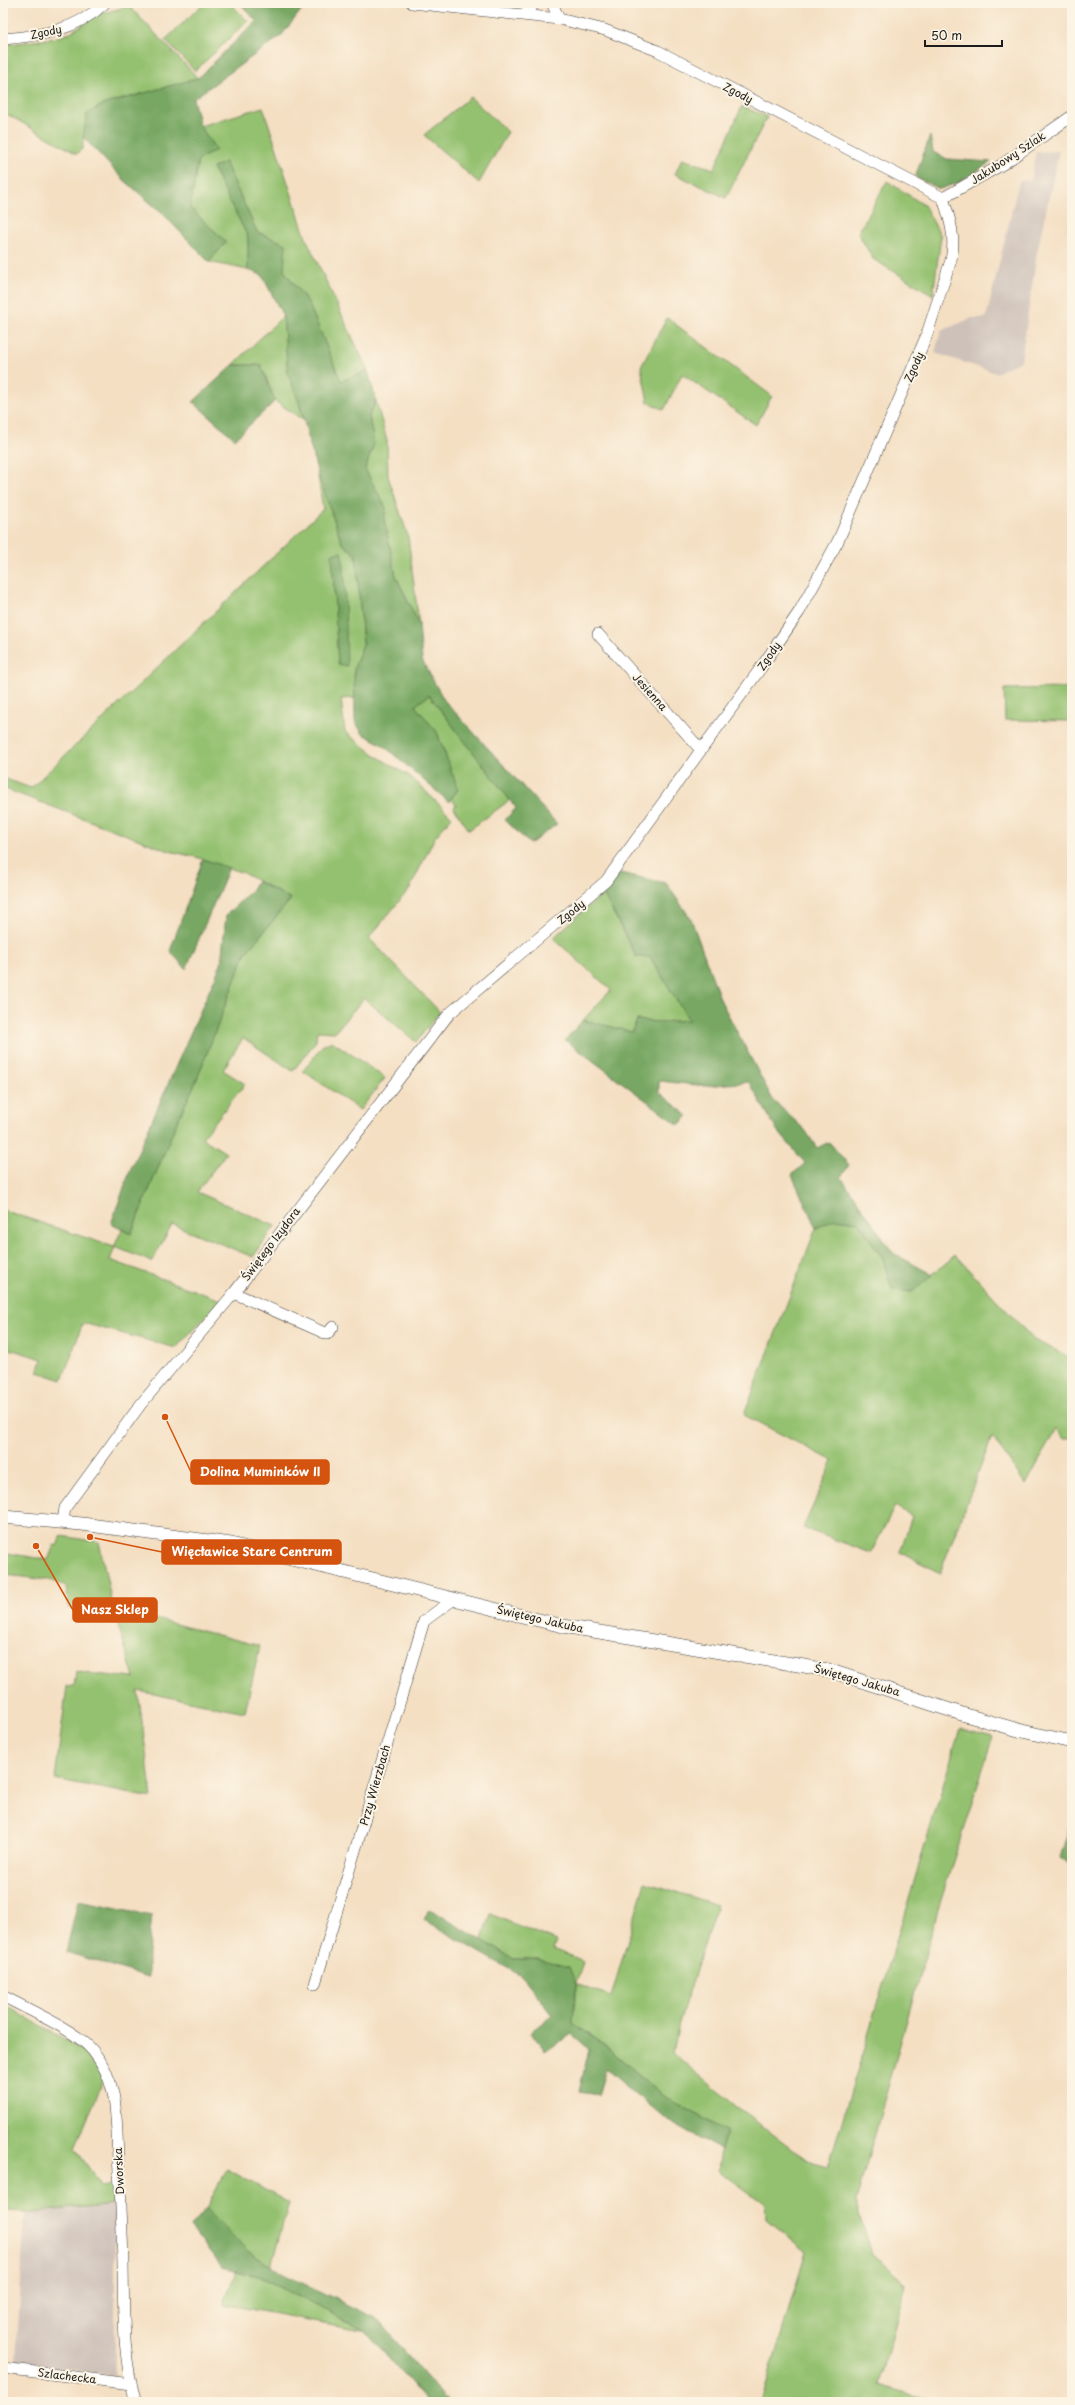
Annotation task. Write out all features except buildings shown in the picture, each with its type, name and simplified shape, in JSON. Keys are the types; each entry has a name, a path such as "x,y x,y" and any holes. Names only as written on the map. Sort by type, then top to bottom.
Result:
{"street":[{"name":"Zgody","path":"3,39 64,30 91,16 105,3"},
{"name":"Zgody","path":"412,3 559,19 604,30 658,51 943,198 952,225 954,248 926,338 838,541 799,612 606,881 589,897 492,977"},
{"path":"525,15 535,3"},
{"path":"552,3 559,19"},
{"name":"Jakubowy Szlak","path":"943,198 1003,164 1072,116"},
{"name":"Jesienna","path":"598,634 701,750"},
{"name":"Świętego Izydora","path":"63,1521 65,1508 141,1404 234,1293 449,1014 492,977"},
{"path":"234,1293 327,1334 333,1327"},
{"name":"Świętego Jakuba","path":"3,1517 63,1521 231,1544 563,1626 614,1636 746,1655 828,1670 962,1714 1022,1731 1072,1742"},
{"name":"Przy Wierzbach","path":"315,1984 424,1621 454,1599"},
{"name":"Dworska","path":"3,1996 66,2030 92,2050 106,2069 115,2094 122,2225 124,2340 131,2384 136,2402"},
{"name":"Szlachecka","path":"3,2368 131,2384"}],"shaded area":[{"path":"1059,151 1037,252 1021,361 996,373 935,353 941,331 972,318 986,318 1019,181 1031,180 1036,152"},
{"path":"115,2204 115,2376 16,2361 25,2213"}],"green space":[{"path":"204,3 230,3 248,21 195,71 165,40"},
{"path":"240,3 307,3 281,36 193,99 200,126 216,150 198,160 190,208 226,242 209,262 164,215 123,179 83,137 87,114 102,105 198,78 256,21"},
{"path":"129,6 198,78 102,105 83,137 83,148 77,154 3,112 3,45 55,38 69,33 99,14"},
{"path":"470,97 508,132 479,183 424,135"},
{"path":"742,106 767,117 726,198 675,174 682,159 714,169"},
{"path":"263,107 306,238 368,371 341,381 308,302 284,271 285,244 257,232 225,162 213,169 248,237 248,270 209,262 226,242 190,208 198,160 216,150 200,126"},
{"path":"930,136 933,152 947,159 991,162 957,183 940,189 915,177"},
{"path":"225,162 257,232 286,244 284,271 308,302 341,381 368,371 376,401 369,416 374,444 365,469 386,508 384,519 396,576 419,625 422,660 444,700 557,824 530,844 505,820 516,808 429,695 415,706 437,732 458,789 449,802 384,746 362,733 355,721 354,669 363,644 356,555 342,543 317,471 299,402 288,374 283,316 262,275 248,270 248,237 213,168"},
{"path":"887,181 924,205 941,236 933,295 873,259 858,233"},
{"path":"283,316 288,374 299,402 303,420 275,401 261,365 233,365"},
{"path":"667,318 772,396 756,425 682,374 664,410 648,402 641,367"},
{"path":"233,365 261,365 275,401 235,439 193,402"},
{"path":"376,401 387,441 388,476 408,536 419,625 396,576 384,519 386,508 365,469 374,444 369,416"},
{"path":"317,471 342,543 356,555 363,644 354,669 355,698 341,699 345,732 378,757 411,777 452,817 435,837 410,888 369,938 440,1012 416,1042 364,998 335,1032 317,1031 316,1041 293,1071 243,1038 223,1070 245,1084 202,1138 226,1153 197,1192 275,1226 253,1257 172,1224 152,1262 115,1247 110,1260 221,1300 176,1348 83,1323 62,1380 38,1372 42,1359 3,1347 3,1210 114,1247 122,1229 131,1234 173,1131 197,1079 245,954 291,899 243,873 196,857 169,851 3,788 3,778 31,788 323,509","holes":["341,552 338,664 332,554"]},
{"path":"341,552 344,566 347,666 338,664 332,554"},
{"path":"1072,688 1072,721 1005,720 1004,689"},
{"path":"429,695 510,800 469,830 454,808 456,804 451,799 458,789 437,732 415,706"},
{"path":"203,859 229,868 186,969 170,951"},
{"path":"620,873 666,883 691,919 721,1001 773,1100 805,1130 817,1148 829,1142 849,1165 841,1177 893,1253 933,1275 912,1292 892,1290 883,1259 858,1222 836,1219 816,1228 792,1175 805,1163 776,1129 749,1082 706,1086 659,1081 659,1092 688,1116 679,1125 565,1040 583,1020 632,1032 637,1020 659,1022 689,1020 650,957 637,957 603,893"},
{"path":"257,881 291,899 245,954 197,1079 173,1131 131,1234 111,1224 131,1168 221,964 226,915 252,890"},
{"path":"603,893 636,957 650,957 689,1020 659,1022 637,1020 632,1032 583,1020 611,990 553,938"},
{"path":"332,1041 385,1078 360,1110 303,1071 323,1045"},
{"path":"836,1219 858,1222 883,1259 892,1290 912,1292 955,1255 1034,1340 1072,1358 1072,1438 1063,1438 1056,1429 1026,1485 992,1437 940,1573 900,1552 912,1516 895,1506 871,1553 803,1528 833,1461 744,1415 816,1228"},
{"path":"61,1536 99,1542 113,1608 69,1609 66,1586 49,1580 5,1575 7,1553 48,1560 54,1545 57,1546"},
{"path":"113,1608 260,1646 245,1712 138,1691 152,1798 55,1779 67,1686 74,1686 76,1672 134,1678"},
{"path":"960,1729 993,1737 941,1899 856,2201 872,2254 906,2284 879,2385 930,2400 930,2402 761,2402 806,2252 766,2219 765,2204 718,2170 721,2150 727,2132 663,2095 603,2044 572,2023 576,1984 611,1997 645,1882 717,1905 679,2023 673,2053 738,2108 810,2162 828,2167"},
{"path":"1072,1818 1072,1863 1060,1858"},
{"path":"78,1901 152,1916 148,1953 148,1977 66,1952"},
{"path":"429,1909 514,1959 539,1959 569,1967 576,1984 573,2023 603,2044 663,2095 727,2132 721,2150 666,2120 606,2069 598,2095 579,2092 589,2049 572,2034 546,2051 530,2032 553,2015 523,1977 424,1920"},
{"path":"490,1914 556,1941 553,1949 583,1962 576,1984 539,1959 514,1959 482,1940"},
{"path":"3,2004 85,2051 104,2079 75,2148 102,2187 113,2185 115,2204 25,2213 3,2210"},
{"path":"227,2169 289,2203 271,2266 249,2252 206,2209"},
{"path":"206,2209 249,2252 283,2274 376,2318 448,2402 427,2402 366,2331 258,2276 222,2267 190,2227"},
{"path":"236,2271 258,2276 367,2331 223,2304"}],"place":[{"name":"Dolina Muminków II","path":"165,1417"},
{"name":"Więcławice Stare Centrum","path":"90,1537"},
{"name":"Nasz Sklep","path":"36,1546"}]}
